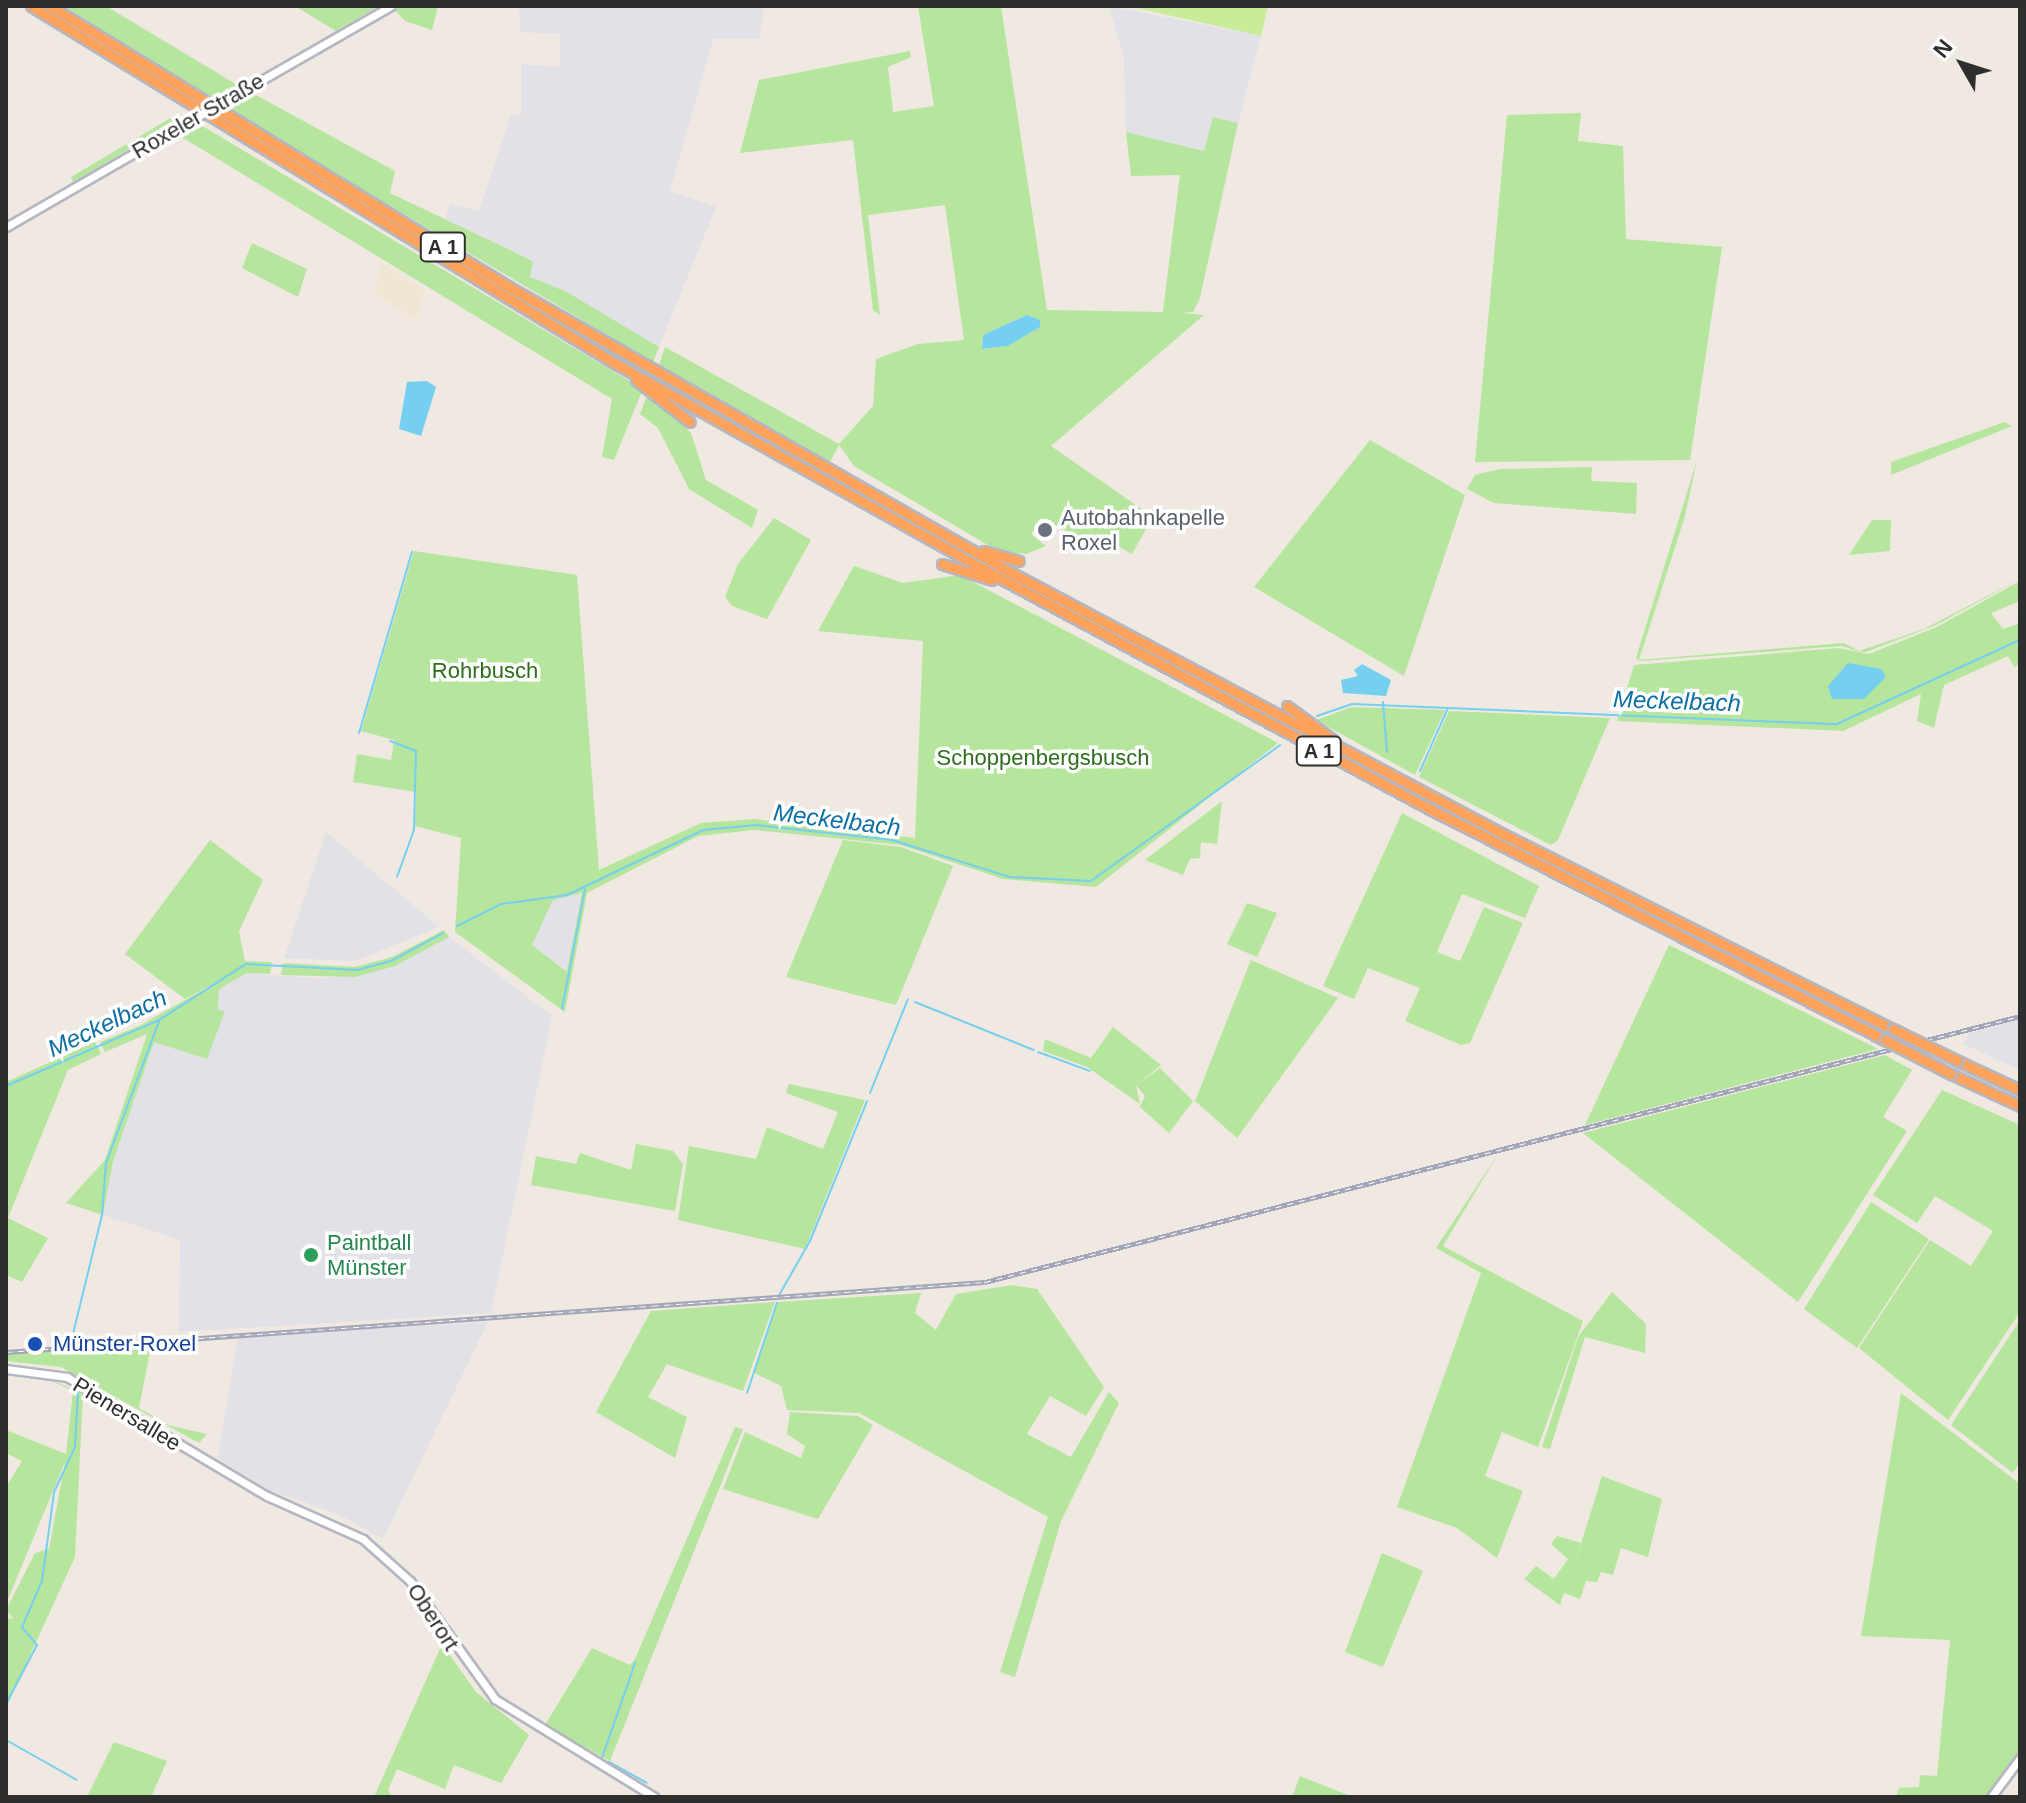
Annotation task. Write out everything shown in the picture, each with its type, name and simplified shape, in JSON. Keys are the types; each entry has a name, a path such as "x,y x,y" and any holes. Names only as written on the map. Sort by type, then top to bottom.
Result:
{"highway":[{"name":"A 1","path":"31,6 611,361 1023,592 1581,887 2020,1106"},
{"name":"A 1","path":"50,6 509,287 948,537 1510,838 2020,1090"},
{"path":"611,361 690,422"},
{"path":"948,537 1019,561"},
{"path":"942,564 1023,592"},
{"path":"1287,706 1354,757"}],"main road":[{"name":"Roxeler Straße","path":"6,227 391,6"},
{"name":"Pienersallee","path":"6,1369 67,1377 199,1457"},
{"name":"Oberort","path":"199,1457 380,1551 421,1595 464,1665 495,1699 654,1797"},
{"path":"1991,1797 2020,1758"}],"shaded area":[{"path":"519,6 764,6 759,39 713,39 670,191 716,207 659,347 567,292 530,277 533,260 445,219 450,204 479,211 511,114 521,116 521,64 560,67 560,34 520,32"},
{"path":"1109,6 1261,36 1238,123 1213,117 1204,151 1126,132 1124,59"},
{"path":"382,264 424,290 416,320 374,293"},
{"path":"326,832 439,927 355,961 284,958"},
{"path":"582,892 567,971 532,946 553,900"},
{"path":"449,937 552,1016 491,1313 179,1332 180,1240 103,1215 113,1163 154,1041 224,1011 218,1010 218,989 247,973 323,979 395,966"},
{"path":"2020,1019 2020,1070 1963,1044 1970,1032"},
{"path":"488,1322 383,1539 336,1513 269,1490 218,1459 238,1337"}],"green space":[{"path":"64,6 106,6 239,86 213,100"},
{"path":"295,6 379,6 336,31"},
{"path":"403,6 438,6 432,30 405,21 395,10"},
{"path":"918,6 1001,6 1047,310 1163,312 1180,175 1131,176 1126,132 1204,151 1213,117 1238,123 1200,298 1193,312 1181,313 1204,315 1051,446 1153,517 1132,554 1100,536 1087,541 1041,518 1031,534 1046,546 1026,554 998,551 854,466 839,445 830,462 659,365 665,347 839,444 873,406 876,359 918,344 964,340 945,205 868,215 880,315 873,310 853,140 740,153 759,80 910,51 911,57 888,67 893,112 934,106","holes":["1027,315 1040,320 1040,327 1008,346 982,349 983,335"]},
{"path":"1128,6 1268,6 1261,36"},
{"path":"252,93 395,171 390,193 533,261 530,277 567,292 659,347 653,362 226,109"},
{"path":"1581,113 1578,141 1623,146 1626,239 1722,247 1690,460 1475,462 1507,115"},
{"path":"174,116 177,121 73,182 71,177"},
{"path":"199,124 643,389 614,460 602,457 612,399 180,136"},
{"path":"252,243 307,269 298,297 242,268"},
{"path":"648,393 691,433 706,480 758,510 752,528 689,489 658,428 640,414"},
{"path":"2005,422 2012,426 1891,475 1891,462"},
{"path":"1370,440 1465,495 1404,676 1254,587"},
{"path":"1697,460 1685,516 1639,660 1844,643 1859,651 1924,629 2020,579 1936,625 1866,652 1857,651 1842,646 1641,661 1638,660 1636,658"},
{"path":"1592,467 1591,481 1637,483 1636,514 1494,503 1467,489 1475,475 1500,469"},
{"path":"774,518 811,540 767,619 732,606 725,597 738,564"},
{"path":"1872,520 1891,520 1890,551 1849,555"},
{"path":"414,551 577,575 599,870 701,823 754,819 915,838 923,641 818,631 854,566 903,583 960,575 1278,743 1096,887 1003,879 901,845 754,830 698,836 587,893 565,1012 455,932 461,838 415,826 416,792 353,782 357,754 391,760 394,740 361,731","holes":["582,893 567,970 532,945 553,900"]},
{"path":"2020,581 2020,601 1991,613 2003,629 2020,623 2020,664 2014,667 2008,656 1944,685 1934,728 1917,721 1921,694 1843,731 1617,721 1634,665 1839,648 1869,654 1937,627"},
{"path":"1352,707 1445,710 1415,775 1316,720"},
{"path":"1449,711 1610,718 1558,840 1551,845 1419,777"},
{"path":"1222,801 1217,844 1201,842 1200,858 1190,859 1183,875 1145,860"},
{"path":"1402,813 1539,886 1525,918 1462,894 1437,952 1460,961 1484,907 1523,923 1470,1043 1461,1045 1405,1021 1420,988 1368,968 1354,999 1323,986"},
{"path":"210,840 263,880 239,931 245,961 272,962 270,974 247,973 219,989 218,1010 225,1011 207,1059 154,1042 113,1162 103,1215 66,1203 105,1160 147,1034 105,1052 100,1042 139,1026 226,977 185,999 125,954"},
{"path":"843,840 901,847 953,866 896,1005 786,977"},
{"path":"1247,903 1277,913 1257,957 1227,944"},
{"path":"444,930 449,937 395,966 355,977 281,975 283,963 355,967 392,957"},
{"path":"1669,945 1878,1049 1585,1125"},
{"path":"1251,960 1338,998 1237,1138 1195,1101"},
{"path":"1113,1027 1161,1065 1137,1085 1160,1068 1193,1101 1169,1133 1140,1107 1145,1096 1136,1085 1140,1104 1087,1067 1043,1051 1045,1039 1091,1058"},
{"path":"95,1042 101,1054 68,1070 8,1218 48,1238 22,1282 6,1275 6,1082"},
{"path":"1885,1055 1912,1070 1883,1117 1907,1131 1798,1302 1583,1133"},
{"path":"789,1084 865,1100 805,1249 678,1220 689,1146 756,1159 767,1127 823,1149 838,1112 786,1093"},
{"path":"1942,1090 2020,1125 2020,1312 1948,1420 1859,1348 1930,1240 1971,1266 1993,1231 1935,1196 1917,1223 1873,1195"},
{"path":"636,1144 673,1151 683,1164 675,1211 531,1185 536,1156 576,1164 580,1153 631,1170"},
{"path":"1498,1154 1443,1246 1583,1321 1538,1447 1502,1432 1485,1476 1523,1491 1497,1558 1457,1528 1397,1507 1481,1273 1436,1248"},
{"path":"1871,1202 1929,1239 1857,1348 1804,1309"},
{"path":"1012,1285 1037,1289 1104,1387 1086,1416 1050,1396 1027,1434 1071,1457 1109,1392 1119,1403 1061,1521 1015,1677 1000,1672 1048,1517 859,1413 787,1410 781,1386 754,1373 778,1302 921,1293 915,1313 936,1330 956,1294"},
{"path":"1612,1292 1646,1324 1645,1353 1585,1337 1550,1449 1542,1447 1578,1337"},
{"path":"775,1302 743,1391 667,1364 648,1397 687,1417 675,1458 596,1412 651,1311"},
{"path":"2020,1320 2020,1462 2013,1473 1951,1425"},
{"path":"152,1341 139,1408 168,1425 207,1434 199,1443 61,1367 6,1361 6,1353"},
{"path":"41,1376 83,1393 75,1557 6,1708 6,1618 14,1619 6,1610 35,1553 49,1549 65,1462 6,1604 6,1487 22,1461 6,1453 6,1430 66,1454 73,1391"},
{"path":"1901,1393 2020,1484 2020,1750 1986,1797 1896,1797 1899,1788 1919,1787 1920,1775 1937,1776 1950,1640 1861,1636"},
{"path":"790,1412 858,1416 873,1425 818,1519 723,1489 745,1432 801,1458 805,1446 787,1434"},
{"path":"735,1427 743,1429 610,1761 545,1725 592,1648 630,1665 635,1659"},
{"path":"1602,1476 1662,1499 1648,1557 1621,1548 1613,1575 1601,1572 1597,1582 1586,1581 1580,1599 1564,1593 1560,1605 1524,1579 1536,1566 1554,1579 1568,1559 1551,1544 1557,1536 1581,1543 1568,1586"},
{"path":"1382,1553 1423,1571 1383,1667 1345,1652"},
{"path":"442,1644 476,1692 529,1735 501,1783 454,1765 445,1789 397,1769 388,1790 392,1797 374,1797"},
{"path":"114,1742 167,1761 151,1797 87,1797"},
{"path":"1300,1776 1353,1797 1292,1797"}],"water":[{"path":"1027,315 1040,320 1040,327 1008,346 982,349 983,335"},
{"path":"427,381 436,387 421,436 399,429 407,382"},
{"path":"1848,663 1881,669 1886,677 1864,699 1832,699 1828,686"},
{"path":"1362,664 1391,680 1386,696 1343,693 1341,680 1358,676 1354,670"}],"waterway":[{"path":"359,733 412,552"},
{"name":"Meckelbach","path":"1317,716 1352,704 1837,724 2020,640"},
{"path":"1383,702 1387,752"},
{"path":"1420,771 1447,710"},
{"path":"390,741 416,751 414,830 397,877"},
{"name":"Meckelbach","path":"457,926 501,904 567,895 703,830 756,825 892,840 1010,877 1091,881 1280,745"},
{"path":"562,1009 585,888"},
{"name":"Meckelbach","path":"6,1086 159,1020 246,964 357,970 391,961 443,933"},
{"path":"870,1093 908,999"},
{"path":"915,1002 1034,1050"},
{"path":"73,1334 102,1215 106,1163 159,1021"},
{"path":"1038,1052 1090,1071"},
{"path":"778,1297 810,1241 867,1101"},
{"path":"747,1393 777,1303"},
{"path":"6,1704 37,1645 22,1627 42,1581 54,1492 75,1447 78,1392"},
{"path":"602,1758 635,1663"},
{"path":"6,1740 77,1780"},
{"path":"609,1762 647,1783"}],"railway":[{"path":"6,1352 985,1282 2020,1016"}],"place":[{"name":"Autobahnkapelle Roxel","path":"1045,530"},
{"name":"Paintball Münster","path":"311,1255"},
{"name":"Münster-Roxel","path":"35,1344"}],"park label":[{"name":"Rohrbusch","path":"485,671"},
{"name":"Schoppenbergsbusch","path":"1043,758"}]}
